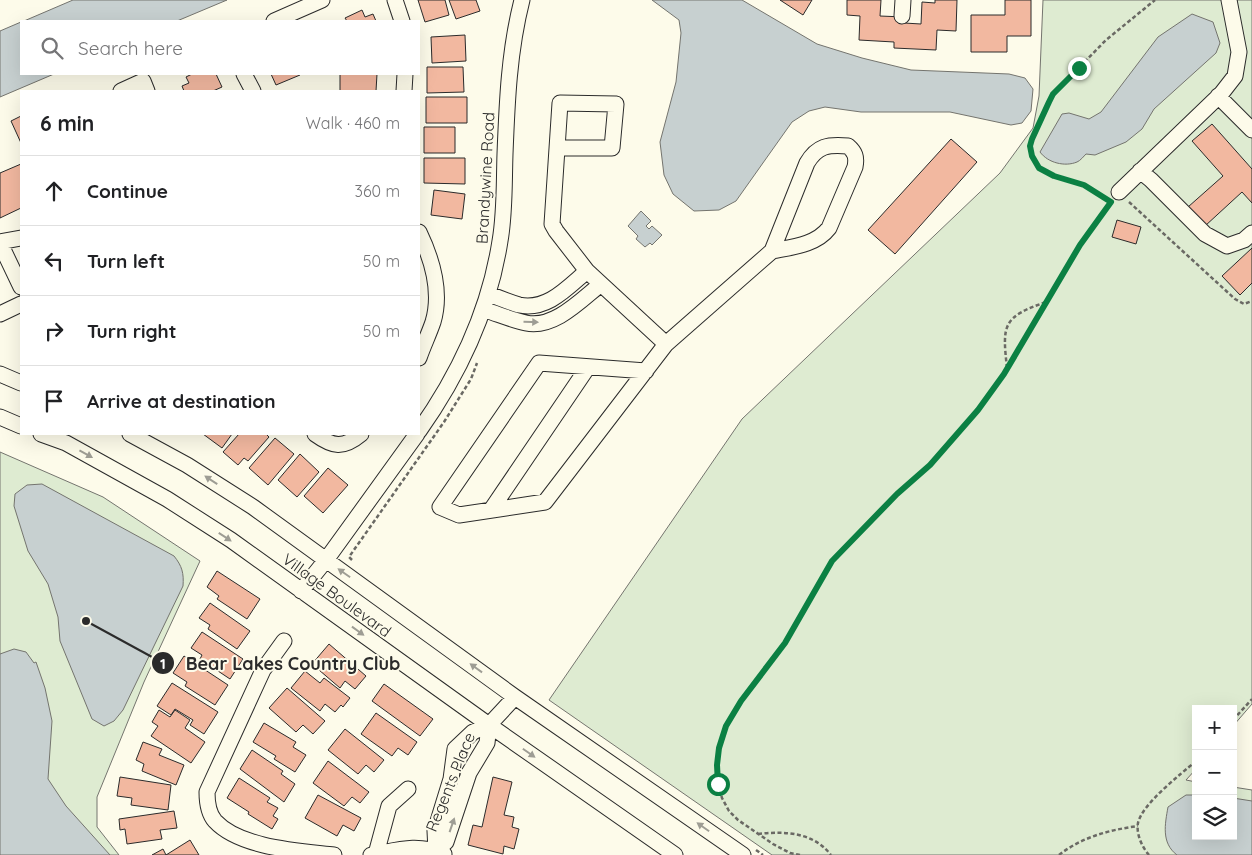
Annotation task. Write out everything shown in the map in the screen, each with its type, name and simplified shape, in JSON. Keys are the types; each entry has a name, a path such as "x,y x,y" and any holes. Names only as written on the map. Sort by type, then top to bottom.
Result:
{"street":[{"path":"276,20 322,0"},
{"path":"395,0 402,20"},
{"name":"Brandywine Road","path":"420,429 454,376 466,353 489,294 501,241 509,67 522,0"},
{"path":"902,16 903,0"},
{"path":"1115,197 1218,96 1235,76 1239,52 1229,0"},
{"path":"245,75 252,90"},
{"path":"404,90 405,75"},
{"path":"123,90 144,81 147,90"},
{"path":"1218,96 1252,130"},
{"path":"557,148 612,148 616,104 560,103 557,148 552,224 587,271 666,344"},
{"path":"646,371 540,363 440,507 459,515 545,502 646,371 666,344 772,251 823,236 829,228 855,167 857,159 848,146 830,146 813,154 807,163 772,251"},
{"path":"1140,171 1205,234 1227,246 1244,240 1252,233"},
{"path":"420,234 426,246 437,287 434,321 420,356"},
{"path":"20,238 0,242 20,285"},
{"path":"489,294 520,305 544,304 562,293 587,271"},
{"path":"484,310 527,323 541,322 555,318 601,284"},
{"path":"0,314 20,304"},
{"path":"491,510 588,366"},
{"path":"0,374 20,383"},
{"path":"0,417 20,426"},
{"name":"Village Boulevard","path":"45,435 66,443 167,499 231,540 489,725 675,855"},
{"name":"Village Boulevard","path":"132,435 187,465 253,507 515,697 749,852"},
{"path":"316,435 329,444 350,443 360,435"},
{"name":"Brandywine Road","path":"301,591 326,560 416,435"},
{"path":"284,641 264,670 207,792 209,812 214,820 230,832 249,840 280,848 334,855"},
{"name":"Regents Place","path":"440,853 435,831 451,779 454,749 473,732 489,725 515,697"},
{"name":"Regents Place","path":"440,853 446,842 469,773 487,743 489,725"},
{"path":"408,789 389,806 373,855 407,848 440,853"}],"path":[{"path":"1155,0 1106,40 1053,94 1032,139 1030,146 1032,156 1039,168 1054,176 1115,197 1235,299 1244,304 1252,301"},
{"path":"800,855 790,853 758,834 729,811 722,798 718,784 717,765 719,748 726,726 741,701 785,643 832,561 897,494 930,465 978,410 1008,369 1080,245 1115,197"},
{"path":"1008,369 1005,336 1009,322 1020,312 1047,302"},
{"path":"354,564 349,557 444,422 471,378 478,362"},
{"path":"1237,715 1252,698"},
{"path":"1149,855 1140,842 1138,826 1140,817 1160,791 1192,764"},
{"path":"1059,855 1076,844 1104,832 1138,826"},
{"path":"758,834 789,833 810,837 826,848 831,855"},
{"path":"749,852 763,855"}],"green space":[{"path":"1043,0 1252,0 1252,704 1237,721 1237,705 1192,705 1192,773 1186,780 1192,781 1192,840 1237,840 1237,788 1252,790 1252,855 772,855 549,700 742,419 1000,173 1033,128 1039,96"},
{"path":"0,452 103,497 200,561 144,682 97,797 97,827 119,855 0,855"}],"shaded area":[{"path":"73,0 227,0 179,20 26,20"},
{"path":"652,0 742,0 817,44 862,58 911,70 1009,74 1025,78 1033,89 1031,111 1022,123 1011,125 950,112 861,112 825,107 809,111 792,122 736,201 719,210 694,211 673,194 664,175 660,142 676,82 681,33 679,20"},
{"path":"1192,14 1213,22 1220,43 1216,53 1154,109 1142,129 1126,142 1095,155 1086,154 1077,162 1062,164 1043,156 1040,152 1062,114 1069,113 1089,119 1101,112 1158,37"},
{"path":"20,22 20,75 52,75 0,97 0,31"},
{"path":"641,211 651,221 646,226 649,229 652,226 662,235 652,245 650,243 645,247 636,239 638,236 628,226"},
{"path":"42,484 174,556 182,570 183,586 123,710 114,721 104,726 92,719 60,641 58,617 48,584 28,551 14,506 15,494 27,485"},
{"path":"14,649 26,652 34,663 36,662 45,688 52,721 48,779 66,806 110,855 0,855 0,654"},
{"path":"1186,795 1192,795 1192,840 1237,840 1237,799 1252,801 1252,855 1177,855 1168,845 1166,839 1165,826 1168,807"}],"building":[{"path":"418,0 445,0 449,15 425,22"},
{"path":"449,0 476,0 480,11 456,19"},
{"path":"780,0 812,0 803,15"},
{"path":"847,0 881,0 880,16 904,17 904,23 921,24 922,2 935,3 935,0 957,0 956,31 937,30 936,50 894,48 894,42 859,40 860,16 847,15"},
{"path":"1005,0 1031,0 1031,36 1007,36 1007,52 971,52 971,15 1005,15"},
{"path":"362,10 365,17 373,14 376,20 346,20 345,18"},
{"path":"465,35 466,61 432,63 431,37"},
{"path":"427,67 463,67 464,92 427,93"},
{"path":"190,75 216,75 222,87 215,90 184,90 182,86 189,83 186,77"},
{"path":"271,75 300,75 276,85"},
{"path":"340,75 377,75 376,90 340,90"},
{"path":"426,97 467,97 467,123 426,123"},
{"path":"20,116 20,141 11,121"},
{"path":"1212,124 1252,169 1252,203 1242,192 1205,226 1188,207 1223,176 1192,141"},
{"path":"424,127 455,127 455,153 424,153"},
{"path":"951,139 977,162 895,254 868,230"},
{"path":"424,158 465,158 465,184 424,183"},
{"path":"20,164 20,208 0,218 0,173"},
{"path":"434,190 465,194 462,219 431,215"},
{"path":"1117,220 1141,227 1136,244 1112,237"},
{"path":"1252,248 1252,283 1240,295 1222,276"},
{"path":"204,435 231,435 222,448"},
{"path":"238,435 267,435 269,437 248,461 244,458 238,465 223,452"},
{"path":"275,438 294,454 268,485 249,468"},
{"path":"300,454 319,472 297,497 278,480"},
{"path":"328,468 348,485 323,513 304,496"},
{"path":"217,571 260,599 247,619 217,599 219,596 207,587"},
{"path":"210,603 250,631 237,649 208,629 210,625 199,618"},
{"path":"202,632 243,659 230,679 200,659 202,655 191,648"},
{"path":"329,644 366,676 355,689 345,681 340,688 312,664"},
{"path":"184,656 228,685 215,705 185,686 187,682 173,673"},
{"path":"305,671 320,683 324,678 350,698 343,707 341,705 335,712 325,704 320,711 291,688"},
{"path":"172,683 218,712 204,734 190,725 193,720 175,709 171,715 157,706"},
{"path":"384,684 433,719 420,736 372,701"},
{"path":"287,688 325,721 313,734 303,725 296,732 269,708"},
{"path":"159,710 170,717 175,710 190,720 185,728 205,742 191,763 151,736 158,726 152,722"},
{"path":"376,713 417,742 408,755 398,748 392,756 361,734"},
{"path":"264,723 296,742 293,747 306,755 295,772 274,759 276,756 253,742"},
{"path":"345,729 384,760 374,772 366,765 358,774 328,750"},
{"path":"143,742 162,749 159,755 184,765 176,785 142,771 144,764 136,760"},
{"path":"252,750 283,771 281,774 295,784 284,802 240,769"},
{"path":"328,761 369,792 360,803 352,797 344,806 313,783"},
{"path":"120,777 171,785 168,810 131,805 132,798 117,796"},
{"path":"493,777 512,782 504,815 514,817 512,827 519,829 514,849 504,846 503,854 468,845 473,825 482,827"},
{"path":"239,778 270,798 267,802 278,808 273,816 278,819 272,829 227,798"},
{"path":"318,795 361,818 354,831 343,825 337,836 305,818"},
{"path":"174,811 177,828 160,830 162,839 127,844 125,829 120,830 119,819"},
{"path":"190,840 199,855 166,855"},
{"path":"163,849 166,855 152,855"}],"place":[{"name":"Bear Lakes Country Club","path":"86,621"}],"route":[{"path":"718,784 717,765 719,748 726,726 741,701 785,643 832,561 897,494 930,465 978,410 1004,374 1080,245 1111,202 1091,188 1054,176 1039,168 1031,152 1032,139 1053,94 1079,68"}]}
